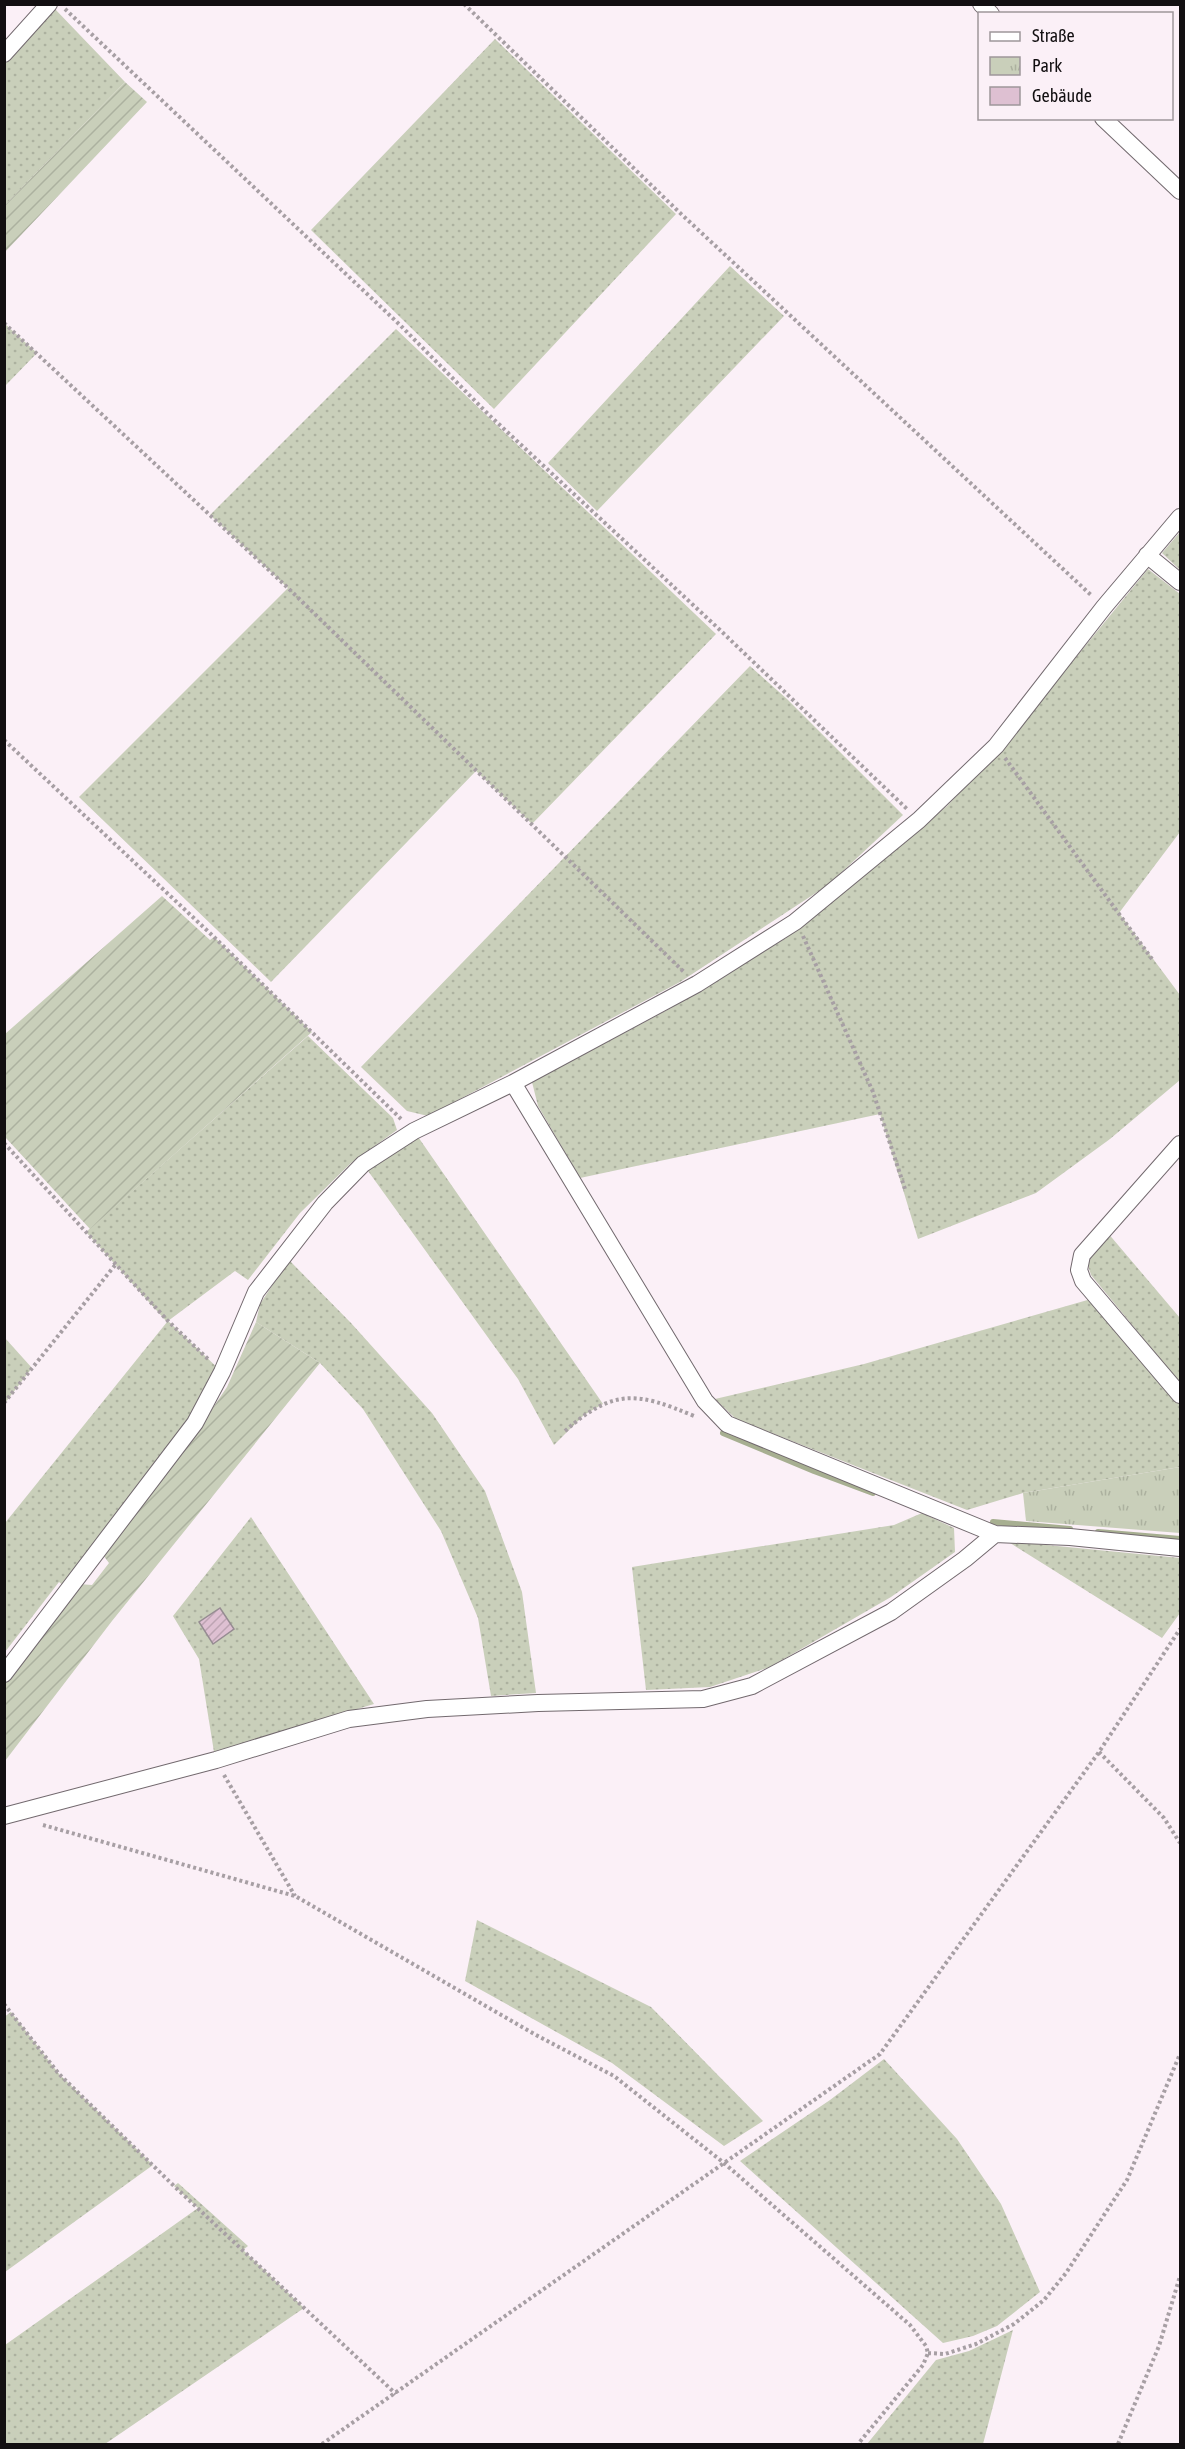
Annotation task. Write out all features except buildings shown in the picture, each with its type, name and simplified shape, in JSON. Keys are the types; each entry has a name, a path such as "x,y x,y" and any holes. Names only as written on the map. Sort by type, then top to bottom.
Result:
{"street":[{"path":"4,54 49,4"},
{"path":"1105,120 1180,191"},
{"path":"4,1674 195,1423 222,1372 256,1292 325,1203 363,1164 414,1131 513,1083 698,984 795,922 919,820 996,746 1104,608 1180,517"},
{"path":"1147,555 1180,582"},
{"path":"513,1083 705,1401 727,1424 996,1534 1070,1537 1180,1548"},
{"path":"1180,1144 1089,1246 1082,1256 1079,1270 1083,1281 1180,1395"},
{"path":"6,1815 216,1760 349,1719 427,1709 538,1703 704,1699 752,1686 891,1612 966,1559 996,1534"}],"path":[{"path":"61,4 400,325 489,415 712,622 919,820"},
{"path":"464,4 679,212 1104,608"},
{"path":"4,323 288,588 698,984"},
{"path":"4,740 214,937 414,1131"},
{"path":"1001,753 1152,958"},
{"path":"800,931 873,1092 905,1189"},
{"path":"4,1143 168,1322 222,1372"},
{"path":"4,1403 116,1264"},
{"path":"565,1431 584,1414 603,1404 621,1398 638,1397 669,1406 711,1423 727,1424"},
{"path":"322,2445 880,2054 1099,1752 1180,1629"},
{"path":"1099,1752 1164,1818 1180,1843"},
{"path":"216,1760 295,1896"},
{"path":"41,1825 295,1896 536,2035 614,2076 724,2163 910,2325 926,2346 928,2353 923,2365 858,2445"},
{"path":"4,2004 59,2074 174,2186 396,2394"},
{"path":"928,2353 945,2354 976,2344 1014,2324 1044,2300 1066,2273 1127,2180 1180,2054"},
{"path":"1118,2445 1159,2346 1180,2276"}],"green space":[{"path":"54,8 125,82 5,205 5,64"},
{"path":"495,39 676,214 494,409 311,230"},
{"path":"125,82 147,102 5,252 5,205"},
{"path":"730,266 784,316 597,511 548,463"},
{"path":"4,323 37,353 5,386 4,386"},
{"path":"396,329 716,634 532,824 476,771 271,982 79,797 288,588 210,515"},
{"path":"1180,532 1180,570 1162,553"},
{"path":"1148,569 1180,594 1180,832 1119,913 1180,995 1180,1080 1110,1139 1036,1193 918,1239 880,1114 580,1178 538,1106 532,1082 671,1008 786,938 947,806 1006,743"},
{"path":"750,666 787,699 903,815 828,885 680,982 428,1116 407,1111 361,1067"},
{"path":"162,896 210,940 214,937 312,1032 90,1229 5,1137 5,1034"},
{"path":"308,1036 393,1118 397,1130 351,1163 300,1213 248,1280 235,1271 168,1321 222,1372 69,1590 59,1582 5,1652 5,1523 167,1322 86,1232"},
{"path":"414,1131 603,1404 584,1415 554,1445 518,1379 363,1164"},
{"path":"1107,1232 1180,1318 1180,1383 1091,1275 1086,1259"},
{"path":"289,1260 351,1323 432,1413 485,1491 522,1592 536,1693 491,1696 478,1618 441,1531 363,1409 320,1363 256,1322 260,1304"},
{"path":"1091,1299 1180,1404 1180,1467 1023,1493 967,1510 736,1419 715,1399 864,1364"},
{"path":"256,1322 320,1363 112,1621 5,1761 4,1683 79,1584 92,1585 109,1563 103,1555 180,1456 227,1387"},
{"path":"5,1338 32,1368 4,1403"},
{"path":"1180,1467 1180,1533 1026,1521 1023,1493"},
{"path":"922,1513 954,1528 955,1552 891,1597 770,1667 710,1687 646,1690 632,1567 894,1525"},
{"path":"251,1517 374,1704 214,1752 199,1659 173,1616"},
{"path":"1007,1541 1180,1558 1180,1613 1162,1638"},
{"path":"477,1920 651,2007 763,2121 724,2146 612,2063 465,1981"},
{"path":"11,2012 59,2074 153,2165 5,2272 4,2017"},
{"path":"884,2059 957,2139 1001,2204 1040,2292 997,2326 973,2336 943,2343 740,2161 830,2100"},
{"path":"178,2183 248,2246 243,2250 304,2308 105,2444 5,2444 5,2345 198,2208 174,2186"},
{"path":"1013,2330 983,2444 867,2444 936,2360 969,2351"}],"waterway":[{"path":"723,1433 873,1493"},
{"path":"993,1522 1070,1529"},
{"path":"1098,1532 1180,1539"}]}
